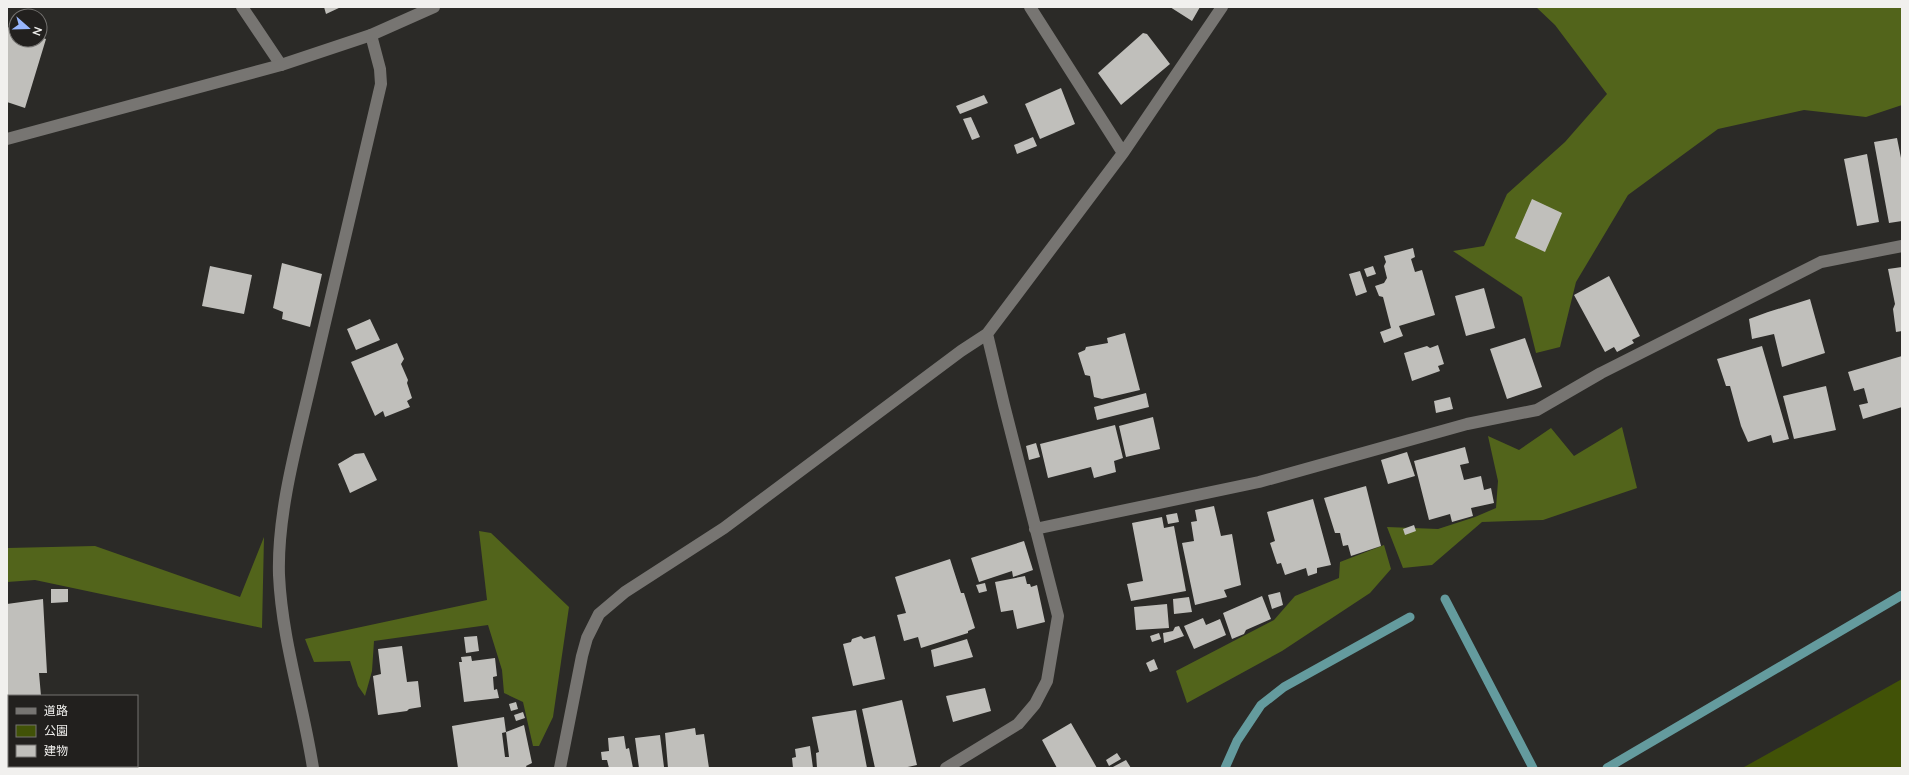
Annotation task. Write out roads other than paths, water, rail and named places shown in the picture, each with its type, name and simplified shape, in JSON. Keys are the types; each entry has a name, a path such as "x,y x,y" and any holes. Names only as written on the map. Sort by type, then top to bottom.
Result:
{"street":[{"path":"242,7 281,65"},
{"path":"7,139 281,65 371,35 434,7"},
{"path":"1030,7 1123,153"},
{"path":"560,768 582,656 587,638 599,614 625,592 724,528 961,351 987,334 1123,153 1222,7"},
{"path":"313,768 308,735 288,650 283,618 279,573 281,526 296,446 381,84 380,69 371,35"},
{"path":"1035,529 1259,482 1467,424 1537,410 1601,373 1821,262 1902,246"},
{"path":"946,768 1018,724 1035,704 1047,681 1058,616 987,334"}],"waterway":[{"path":"1607,768 1902,595"},
{"path":"1445,599 1533,768"},
{"path":"1225,768 1237,741 1261,705 1284,687 1410,617"}]}
